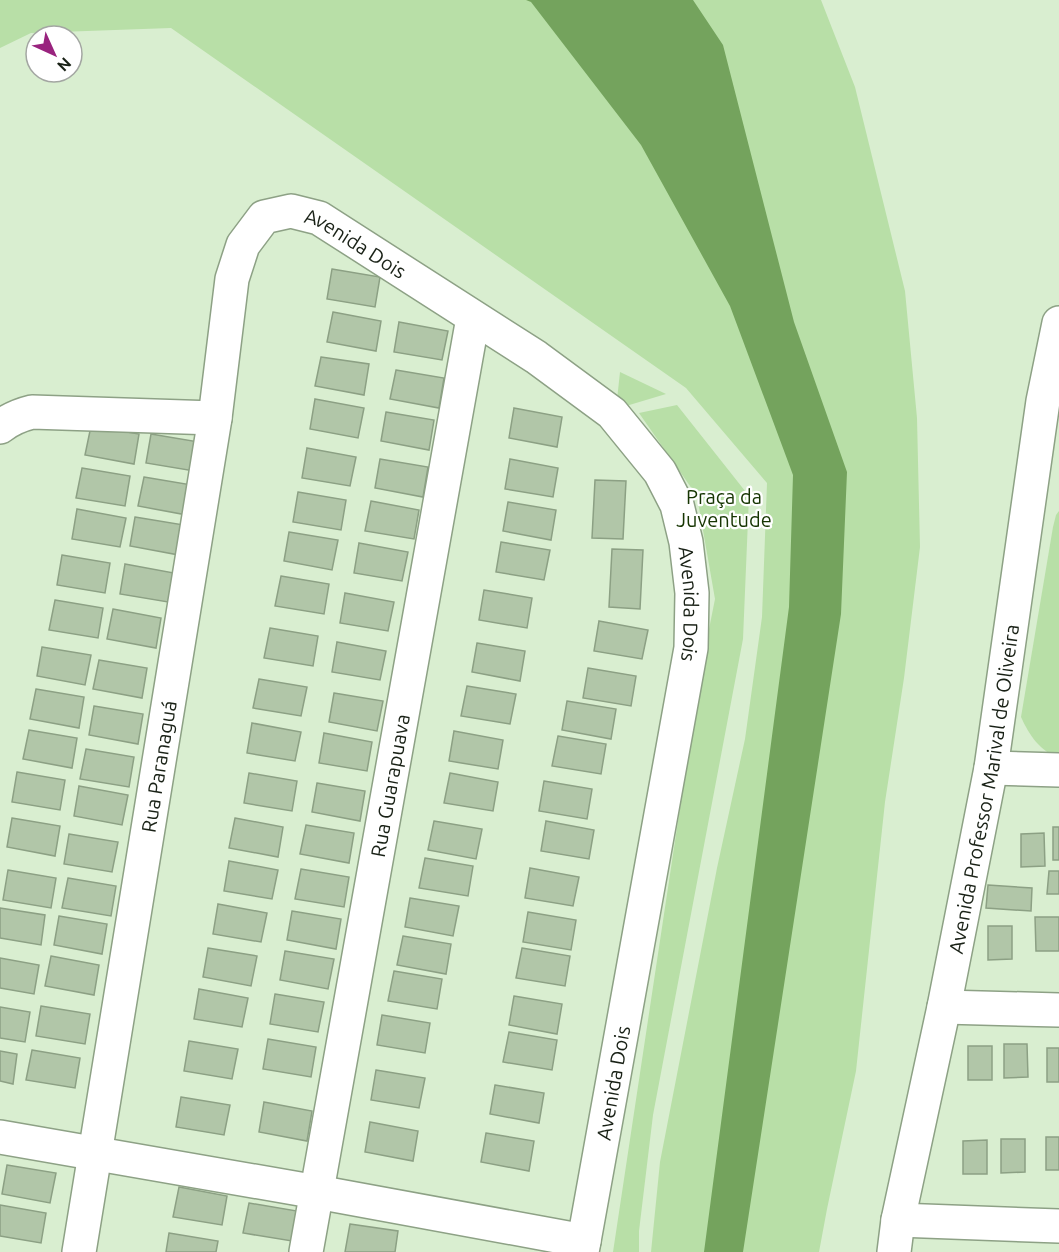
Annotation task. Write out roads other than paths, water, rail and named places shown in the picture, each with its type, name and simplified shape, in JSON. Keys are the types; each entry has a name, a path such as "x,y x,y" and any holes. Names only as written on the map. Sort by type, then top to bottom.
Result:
{"street":[{"name":"Avenida Dois","path":"232,279 243,245 264,217 291,211 319,218 536,357 612,413 660,472 677,505 686,542 691,582 691,648 583,1247"},
{"name":"Rua Paranaguá","path":"79,1252 215,418 232,279"},
{"name":"Rua Guarapuava","path":"306,1252 473,318"},
{"name":"Avenida Professor Marival de Oliveira","path":"894,1252 898,1220 944,1007 991,768 1051,408 1059,323"},
{"path":"0,427 9,420 32,412 215,418"},
{"path":"991,768 1059,770"},
{"path":"944,1007 1059,1010"},
{"path":"0,1137 317,1192 583,1247"},
{"path":"898,1220 1059,1226"}],"park label":[{"name":"Praça da Juventude","path":"724,508"}]}
